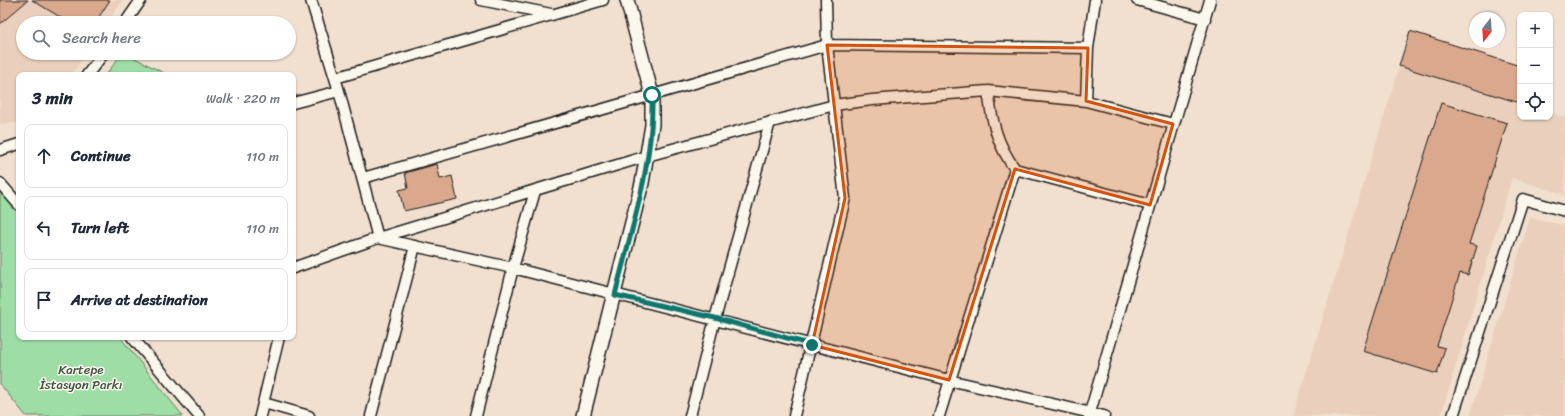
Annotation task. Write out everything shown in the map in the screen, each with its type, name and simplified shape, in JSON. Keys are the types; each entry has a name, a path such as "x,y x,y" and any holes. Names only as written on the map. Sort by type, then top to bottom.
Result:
{"street":[{"path":"130,16 141,0"},
{"path":"311,0 339,91 378,238"},
{"path":"481,0 554,15"},
{"path":"335,78 602,0"},
{"path":"583,416 615,295 642,183 652,125 652,95 628,0"},
{"path":"794,416 812,345 845,198 827,45 826,0"},
{"path":"1086,101 1088,48 1095,0"},
{"path":"1137,0 1204,19"},
{"path":"1089,414 1210,0"},
{"path":"363,178 827,45 1088,48"},
{"path":"89,72 99,60"},
{"path":"296,102 339,91"},
{"path":"296,268 378,238 647,156 834,105 872,100 988,91 1086,101 1173,124"},
{"path":"988,91 996,135 1001,149 1015,169 1150,205"},
{"path":"690,416 715,318 770,122"},
{"path":"0,150 16,145"},
{"path":"939,416 1015,169"},
{"path":"0,183 16,202"},
{"path":"476,416 513,268 535,191"},
{"path":"1453,416 1523,199 1565,211"},
{"path":"378,238 513,268 615,295 715,318 812,345 949,380 1089,414 1104,416"},
{"path":"371,416 415,246"},
{"path":"135,340 199,416"},
{"path":"260,416 278,340"},
{"path":"264,403 309,416"}],"highlighted area":[{"path":"827,45 1088,48 1086,101 1173,124 1150,205 1015,169 949,380 812,345 845,198"}],"shaded area":[{"path":"0,0 123,0 112,16 16,16 16,60 82,60 73,72 16,72 16,123 0,124"},
{"path":"1410,31 1517,65 1517,120 1553,120 1553,113 1565,117 1565,195 1512,178 1441,416 1293,416"},
{"path":"1530,217 1565,226 1565,416 1470,416"}],"green space":[{"path":"117,60 139,60 162,72 108,72"},
{"name":"Kartepe İstasyon Parkı","path":"0,187 16,207 16,340 122,340 183,416 26,416 0,384"}],"building":[{"path":"0,0 28,0 0,24"},
{"path":"32,0 110,0 100,16 58,16"},
{"path":"1410,31 1517,65 1517,102 1399,66"},
{"path":"1441,103 1507,123 1469,244 1477,246 1468,275 1460,273 1437,346 1445,348 1437,374 1363,351"},
{"path":"437,164 440,179 452,176 457,199 404,211 399,190 408,188 405,173"}],"route":[{"path":"652,95 652,125 650,141 642,183 615,295 715,318 812,345"}]}
